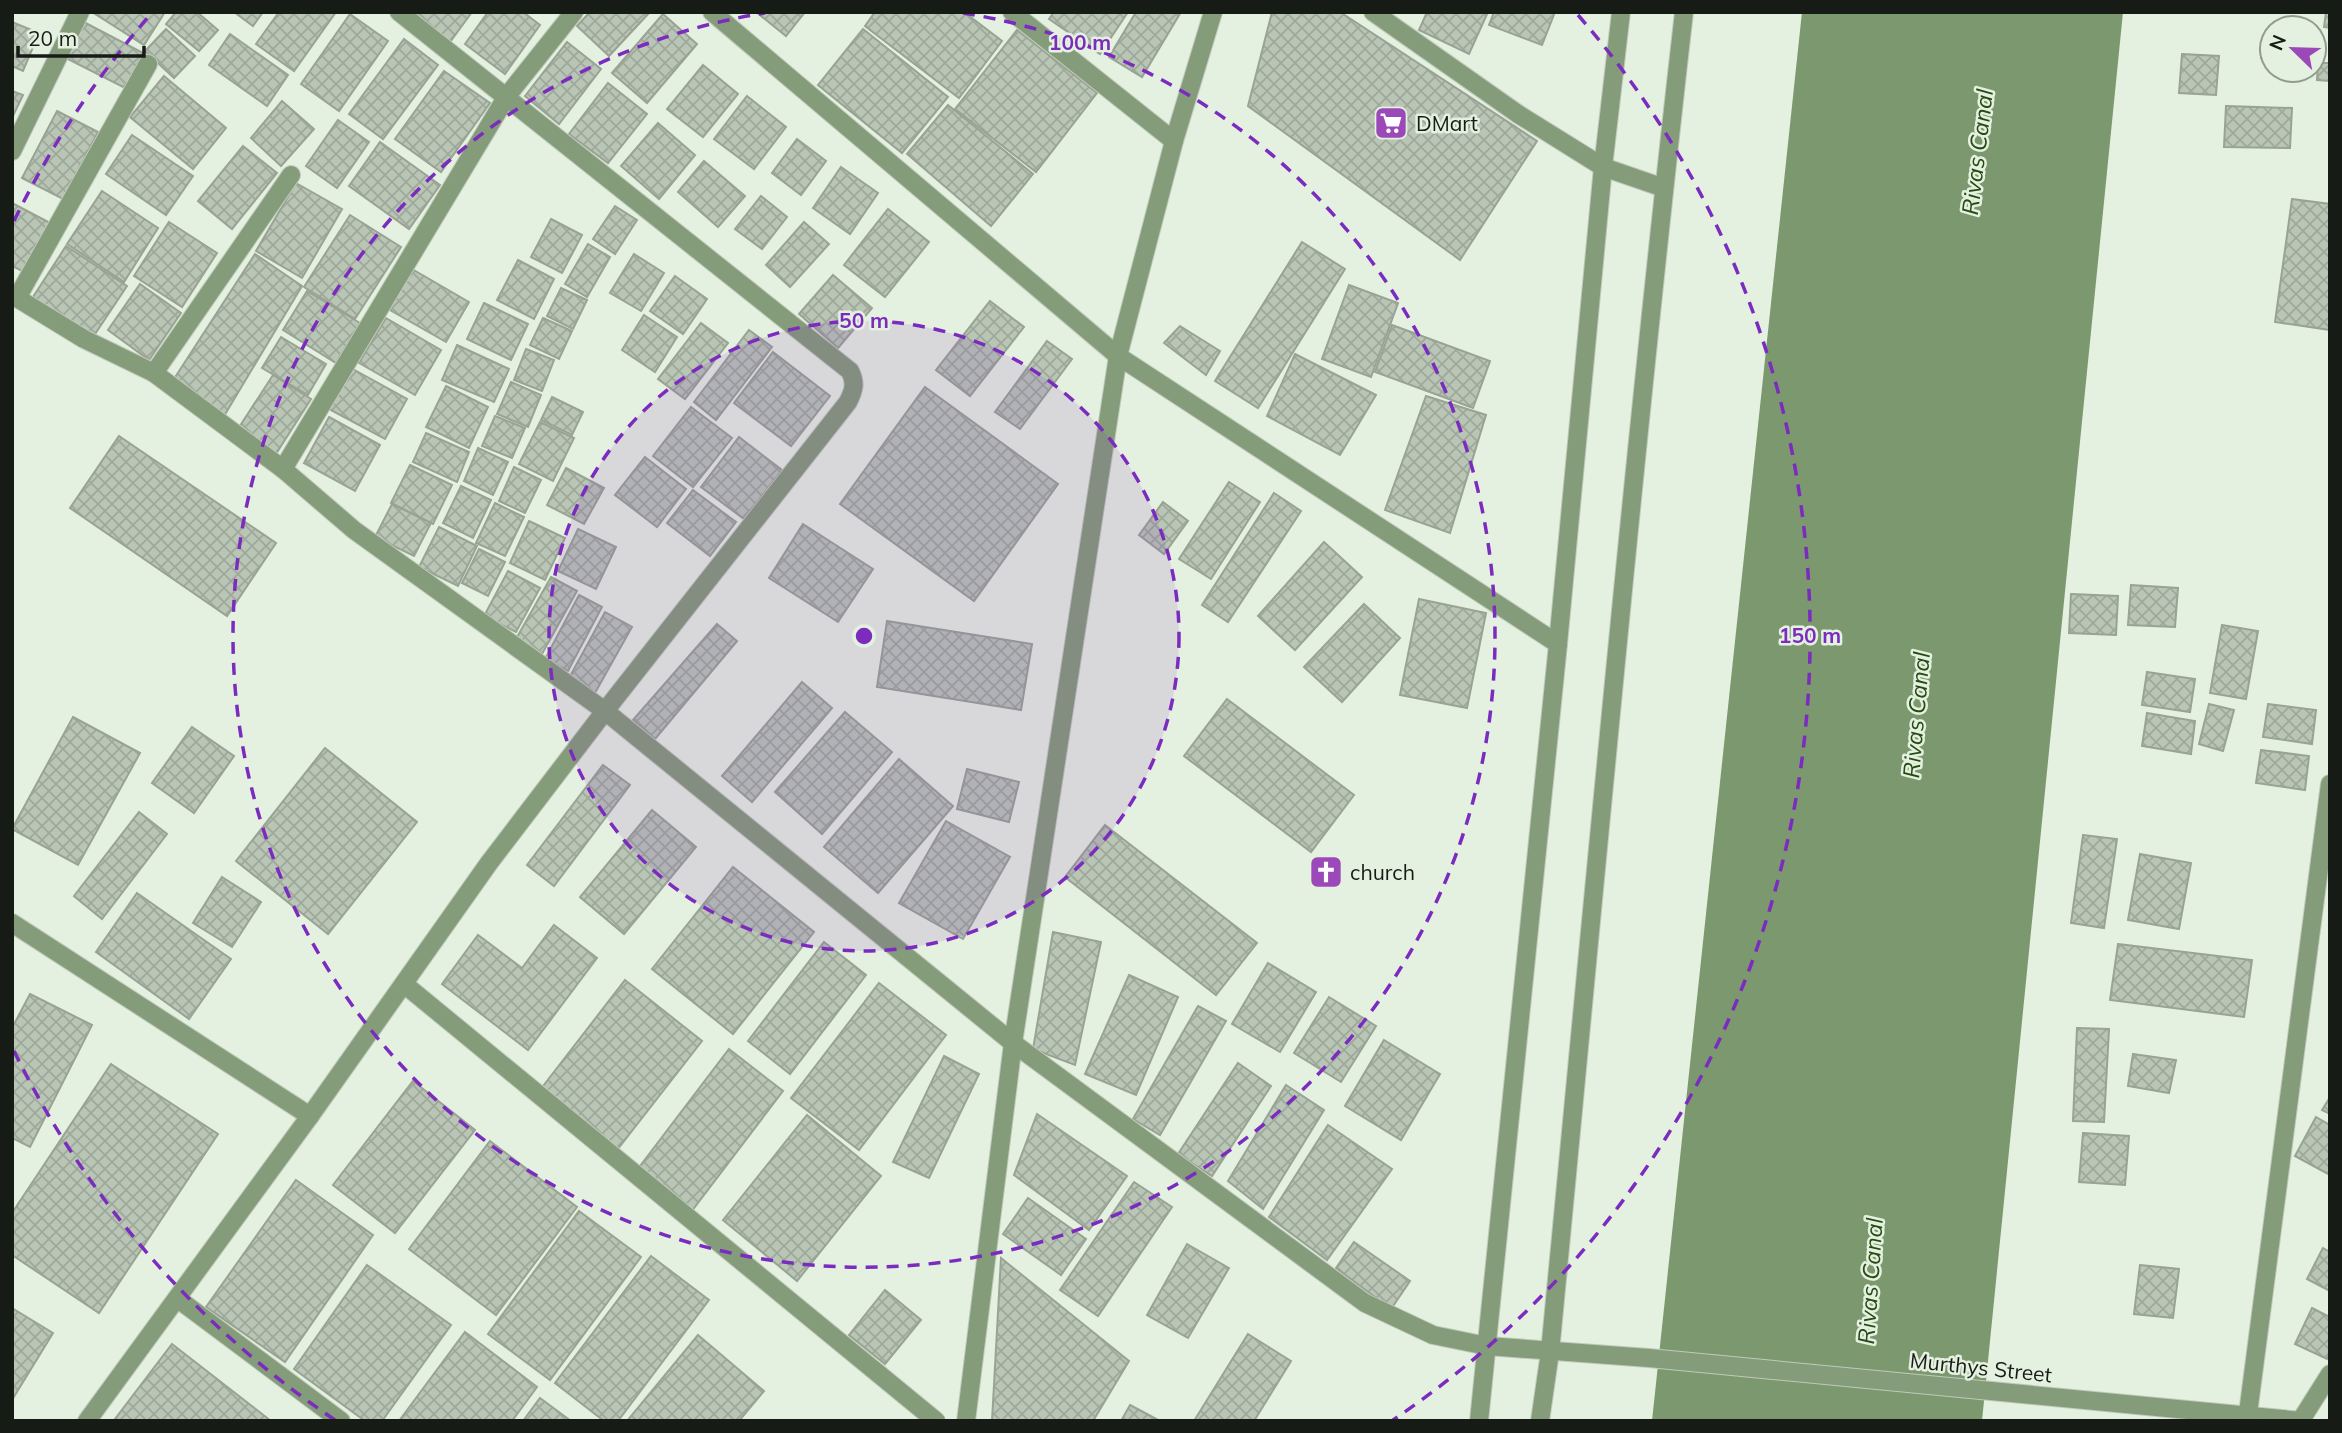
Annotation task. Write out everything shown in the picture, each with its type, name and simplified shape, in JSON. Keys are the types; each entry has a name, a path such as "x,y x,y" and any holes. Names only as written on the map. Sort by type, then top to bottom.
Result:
{"street":[{"path":"12,151 80,12"},
{"path":"87,1421 310,1116 489,863 848,402 855,380 850,371 399,12"},
{"path":"283,469 507,96 574,12"},
{"path":"712,12 1118,356 1558,644"},
{"path":"1012,12 1174,141"},
{"path":"966,1421 1013,1043 1118,356 1174,141 1213,12"},
{"path":"1373,12 1518,114 1603,167 1664,188"},
{"path":"1479,1421 1558,644 1603,167 1621,12"},
{"path":"1540,1421 1550,1352 1664,188 1684,12"},
{"path":"14,296 148,64"},
{"path":"154,373 291,175"},
{"name":"Murthys Street","path":"14,296 84,339 154,373 283,469 354,530 605,711 1013,1043 1365,1303 1433,1335 1487,1346 1649,1358 2248,1418 2302,1421"},
{"path":"2248,1418 2330,784"},
{"path":"12,923 310,1116"},
{"path":"404,984 936,1421"},
{"path":"178,1298 341,1421"},
{"path":"2302,1421 2330,1374"}],"water":[{"name":"Rivas Canal","path":"1802,12 2123,12 1982,1421 1652,1421"}],"building":[{"path":"92,12 165,12 144,45"},
{"path":"176,12 197,12 218,30 199,51 166,24"},
{"path":"234,12 263,12 253,26"},
{"path":"279,12 336,12 294,71 256,44"},
{"path":"472,12 450,42 413,14"},
{"path":"488,12 523,12 540,25 505,74 465,44"},
{"path":"590,12 649,13 609,56 577,26"},
{"path":"756,12 805,12 786,36"},
{"path":"875,12 964,12 1002,41 959,98 865,26"},
{"path":"1054,12 1128,12 1100,54 1049,19"},
{"path":"1136,12 1181,12 1142,77 1109,57"},
{"name":"DMart","path":"1272,12 1340,12 1537,141 1460,260 1248,106"},
{"path":"1427,12 1488,12 1469,54 1419,30"},
{"path":"1494,12 1555,12 1542,45 1489,25"},
{"path":"2330,12 2330,28 2328,14 2326,14"},
{"path":"350,14 388,41 339,111 301,84"},
{"path":"663,14 697,44 647,103 612,73"},
{"path":"78,19 143,53 125,88 60,55"},
{"path":"12,22 39,33 23,71 12,66"},
{"path":"166,29 195,56 174,78 145,51"},
{"path":"863,29 948,97 902,153 818,85"},
{"path":"1017,30 1097,93 1036,172 955,109"},
{"path":"230,34 288,75 267,106 209,65"},
{"path":"404,39 438,65 383,139 349,114"},
{"path":"567,42 601,69 559,124 525,96"},
{"path":"2182,54 2219,56 2216,95 2179,93"},
{"path":"2328,63 2330,63 2328,81"},
{"path":"703,65 738,94 703,137 667,109"},
{"path":"444,71 490,103 441,172 395,139"},
{"path":"164,76 226,128 193,169 130,117"},
{"path":"608,83 647,114 608,163 569,134"},
{"path":"12,91 23,95 12,118"},
{"path":"747,96 786,127 754,169 714,139"},
{"path":"282,101 314,129 281,166 251,138"},
{"path":"948,105 1033,174 991,226 907,154"},
{"path":"2226,106 2292,108 2290,148 2224,147"},
{"path":"57,111 98,132 63,199 22,178"},
{"path":"338,120 369,142 337,188 306,166"},
{"path":"658,123 695,155 659,199 621,166"},
{"path":"132,135 193,176 166,215 106,174"},
{"path":"797,139 826,161 801,195 772,173"},
{"path":"380,142 440,185 409,229 349,186"},
{"path":"243,146 277,173 232,229 198,201"},
{"path":"704,161 745,196 718,227 678,192"},
{"path":"841,167 878,193 850,234 813,208"},
{"path":"296,183 342,209 302,278 256,251"},
{"path":"102,191 158,228 124,282 67,244"},
{"path":"761,196 787,217 762,249 735,229"},
{"path":"2292,199 2330,204 2330,330 2275,322"},
{"path":"12,203 52,224 26,273 12,266"},
{"path":"615,206 637,220 615,254 593,239"},
{"path":"888,209 929,242 885,297 844,265"},
{"path":"350,215 401,247 355,319 304,287"},
{"path":"551,219 582,235 562,273 531,257"},
{"path":"169,222 217,253 182,307 134,276"},
{"path":"804,222 829,244 790,287 766,265"},
{"path":"1302,242 1345,269 1258,408 1215,381"},
{"path":"588,244 610,257 587,297 565,284"},
{"path":"66,246 127,286 93,337 33,297"},
{"path":"255,254 302,286 224,416 172,382"},
{"path":"634,254 664,273 641,311 610,293"},
{"path":"518,260 554,279 534,319 497,300"},
{"path":"412,269 469,302 446,342 388,309"},
{"path":"833,275 872,308 838,348 799,314"},
{"path":"675,276 707,299 683,334 650,311"},
{"path":"140,284 181,313 149,360 108,330"},
{"path":"1349,285 1398,303 1371,377 1322,359"},
{"path":"561,288 587,300 573,329 547,316"},
{"path":"307,291 360,323 336,363 283,330"},
{"path":"990,301 1024,327 970,396 936,370"},
{"path":"484,303 528,324 511,360 467,339"},
{"path":"644,315 677,337 655,372 622,350"},
{"path":"386,318 441,350 415,395 359,363"},
{"path":"543,318 572,331 559,359 530,345"},
{"path":"701,323 728,343 685,399 658,379"},
{"path":"1392,325 1490,361 1473,408 1375,372"},
{"path":"1180,326 1220,351 1206,375 1164,343"},
{"path":"749,330 772,347 716,420 694,402"},
{"path":"281,337 326,364 308,395 262,368"},
{"path":"1047,341 1072,359 1020,429 995,412"},
{"path":"457,345 509,369 494,402 442,380"},
{"path":"526,349 554,360 542,391 514,380"},
{"path":"773,352 830,396 791,446 734,403"},
{"path":"1295,354 1376,395 1340,455 1267,416"},
{"path":"351,368 407,399 385,439 329,409"},
{"path":"273,375 311,399 274,457 236,432"},
{"path":"511,382 541,395 528,427 497,414"},
{"path":"446,386 488,407 469,448 426,427"},
{"path":"925,387 1058,484 974,601 840,504"},
{"path":"1426,396 1486,415 1450,533 1385,510"},
{"path":"552,397 583,412 572,435 541,420"},
{"path":"691,407 732,438 693,487 653,456"},
{"path":"495,416 525,428 512,458 482,446"},
{"path":"329,417 380,445 355,491 304,463"},
{"path":"540,422 574,438 553,481 519,464"},
{"path":"426,433 469,452 457,482 413,462"},
{"path":"119,436 276,543 227,616 70,508"},
{"path":"739,437 782,470 744,519 701,487"},
{"path":"478,448 508,462 493,495 464,481"},
{"path":"645,457 686,489 657,527 615,495"},
{"path":"410,465 452,485 433,524 391,503"},
{"path":"514,467 541,480 525,513 499,501"},
{"path":"566,468 604,488 584,524 547,505"},
{"path":"1229,482 1260,502 1211,579 1179,559"},
{"path":"461,486 491,500 473,538 443,523"},
{"path":"693,490 736,522 710,556 667,523"},
{"path":"1274,493 1301,511 1228,622 1202,605"},
{"path":"1163,502 1188,521 1164,554 1139,535"},
{"path":"495,503 524,517 505,556 476,543"},
{"path":"392,504 431,523 414,556 375,537"},
{"path":"529,521 565,538 545,580 510,563"},
{"path":"803,524 873,569 838,622 769,578"},
{"path":"439,527 477,546 458,586 419,567"},
{"path":"578,529 616,547 596,589 558,571"},
{"path":"1324,542 1362,577 1295,650 1258,616"},
{"path":"479,549 505,562 488,596 462,583"},
{"path":"508,571 540,588 516,632 484,616"},
{"path":"551,577 577,591 542,654 516,639"},
{"path":"2131,585 2178,588 2175,627 2128,625"},
{"path":"2071,594 2118,596 2116,635 2069,633"},
{"path":"579,595 602,607 568,671 545,659"},
{"path":"1419,599 1486,613 1467,708 1400,695"},
{"path":"1364,604 1400,638 1342,702 1304,667"},
{"path":"605,612 632,627 595,693 569,678"},
{"path":"887,621 1032,644 1021,710 877,687"},
{"path":"717,624 737,641 655,739 633,720"},
{"path":"2222,625 2258,631 2246,699 2210,693"},
{"path":"2147,672 2195,679 2190,712 2142,705"},
{"path":"802,682 832,708 752,802 722,776"},
{"path":"1227,699 1354,795 1311,852 1184,756"},
{"path":"2209,704 2234,710 2223,751 2199,744"},
{"path":"2268,704 2316,710 2312,744 2263,737"},
{"path":"845,712 892,752 822,834 775,792"},
{"path":"2147,713 2195,721 2191,754 2142,746"},
{"path":"73,717 140,753 78,865 12,829"},
{"path":"192,727 234,756 194,813 152,783"},
{"path":"325,748 417,822 328,934 236,861"},
{"path":"2261,750 2309,756 2305,790 2256,783"},
{"path":"899,759 953,806 878,893 824,847"},
{"path":"603,765 630,785 554,886 527,865"},
{"path":"967,769 1019,782 1009,822 957,809"},
{"path":"652,810 696,847 624,934 580,897"},
{"path":"139,812 167,834 102,919 74,896"},
{"path":"946,821 1010,857 963,939 899,903"},
{"path":"1105,825 1257,943 1216,995 1065,877"},
{"path":"2083,835 2117,839 2104,928 2071,923"},
{"path":"2140,854 2191,863 2179,929 2128,920"},
{"path":"733,867 814,932 733,1034 652,969"},
{"path":"222,877 261,902 232,947 193,923"},
{"path":"137,893 231,959 189,1019 96,952"},
{"path":"554,925 597,958 528,1050 442,984 478,935 522,968"},
{"path":"1053,932 1101,942 1075,1065 1033,1049"},
{"path":"824,942 866,975 790,1074 748,1041"},
{"path":"2118,944 2252,960 2244,1017 2110,1000"},
{"path":"1268,963 1316,992 1280,1052 1232,1024"},
{"path":"1129,975 1178,997 1136,1095 1085,1074"},
{"path":"625,980 702,1041 617,1150 540,1090"},
{"path":"879,983 946,1035 859,1150 791,1098"},
{"path":"30,994 92,1025 30,1147 12,1138 12,1028"},
{"path":"1329,997 1376,1026 1341,1082 1294,1053"},
{"path":"1198,1006 1226,1021 1160,1135 1133,1119"},
{"path":"2077,1028 2109,1029 2104,1122 2073,1121"},
{"path":"1384,1040 1440,1074 1401,1140 1345,1106"},
{"path":"729,1049 783,1091 691,1212 637,1170"},
{"path":"2133,1054 2176,1060 2169,1093 2128,1086"},
{"path":"944,1056 979,1074 929,1178 893,1162"},
{"path":"1238,1063 1271,1086 1212,1176 1178,1154"},
{"path":"111,1064 218,1134 99,1313 12,1255 12,1213"},
{"path":"413,1081 475,1130 395,1233 333,1185"},
{"path":"1286,1085 1324,1110 1263,1209 1228,1181"},
{"path":"2330,1097 2330,1114 2322,1110"},
{"path":"1037,1114 1127,1176 1089,1230 1014,1175"},
{"path":"807,1115 881,1176 797,1281 723,1220"},
{"path":"2316,1117 2330,1125 2330,1175 2295,1156"},
{"path":"1328,1125 1392,1169 1327,1260 1269,1217"},
{"path":"2083,1133 2129,1136 2125,1185 2079,1182"},
{"path":"490,1141 577,1207 496,1315 409,1249"},
{"path":"296,1180 373,1235 285,1362 206,1307"},
{"path":"1134,1182 1172,1207 1098,1316 1060,1290"},
{"path":"1028,1198 1086,1239 1061,1275 1003,1234"},
{"path":"579,1211 641,1257 550,1380 488,1334"},
{"path":"1354,1242 1410,1281 1391,1309 1336,1268"},
{"path":"1187,1244 1229,1268 1188,1338 1147,1315"},
{"path":"2323,1248 2330,1252 2330,1291 2307,1279"},
{"path":"651,1256 709,1300 618,1421 604,1421 555,1383"},
{"path":"1001,1258 1129,1361 1093,1421 992,1421"},
{"path":"367,1265 451,1325 382,1421 365,1421 294,1369"},
{"path":"2140,1265 2179,1269 2173,1318 2134,1314"},
{"path":"885,1290 921,1320 885,1364 849,1335"},
{"path":"12,1308 53,1333 12,1400"},
{"path":"2312,1308 2330,1317 2330,1353 2327,1359 2295,1344"},
{"path":"465,1332 537,1387 512,1421 399,1421"},
{"path":"1248,1334 1291,1361 1254,1421 1194,1421"},
{"path":"698,1335 764,1391 739,1421 627,1421"},
{"path":"172,1344 271,1421 115,1419"},
{"path":"540,1398 571,1421 523,1421"},
{"path":"1130,1405 1160,1421 1121,1421"}],"place":[{"name":"DMart","path":"1391,123"},
{"name":"church","path":"1326,872"}]}
